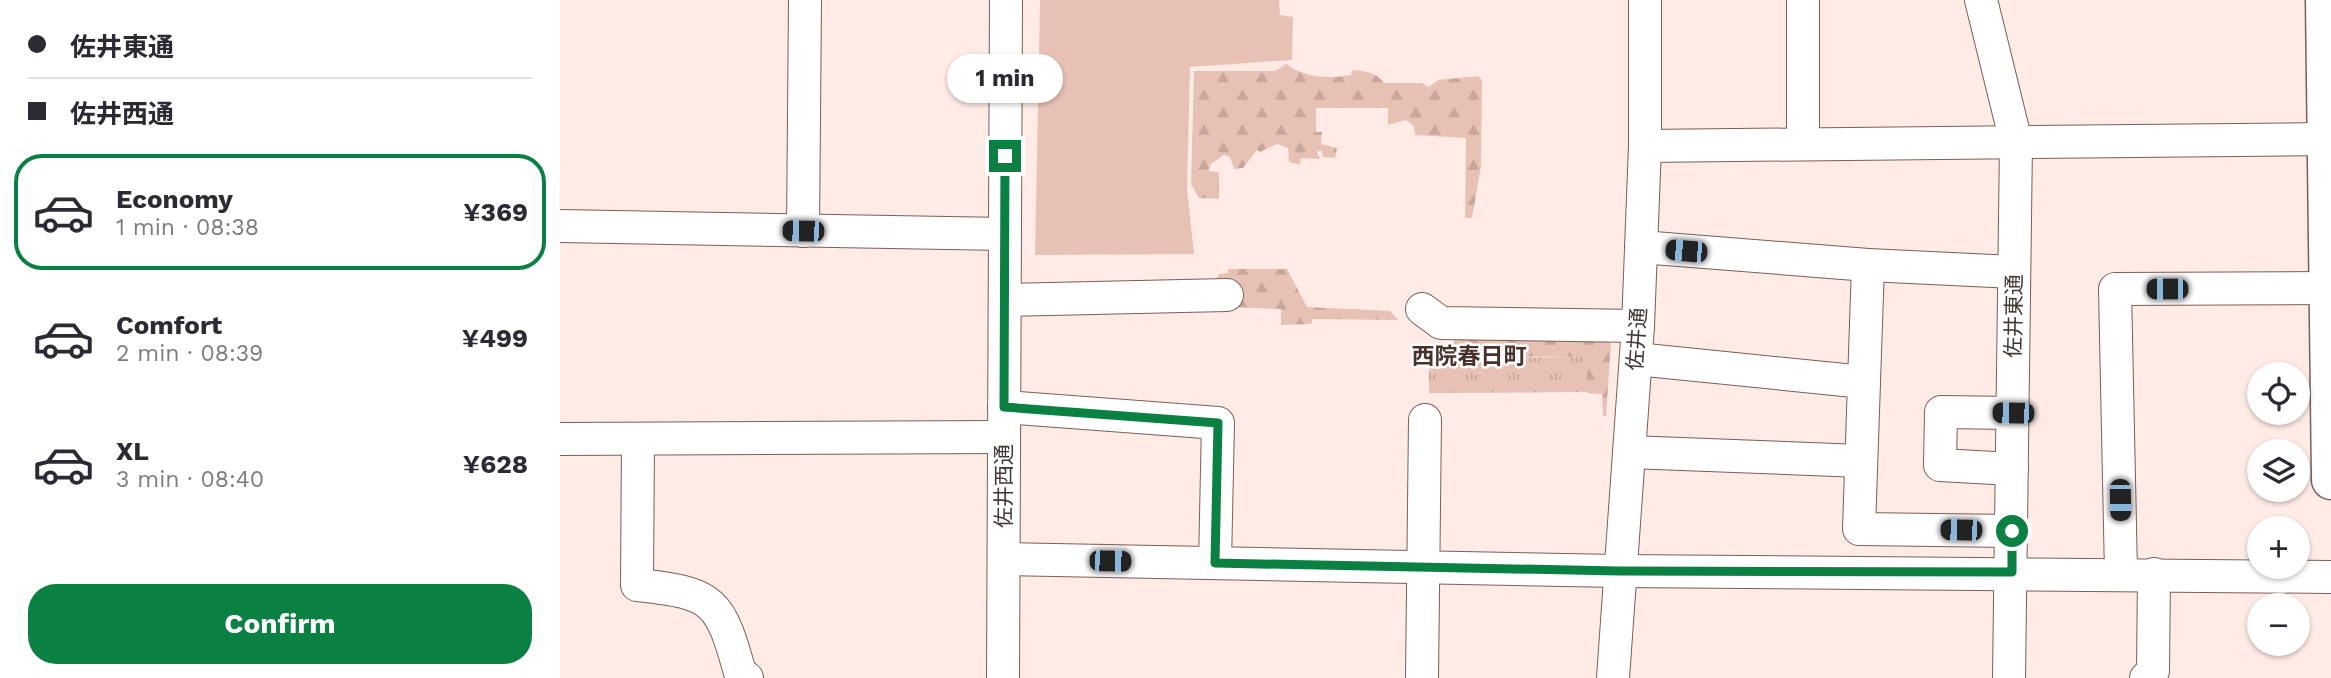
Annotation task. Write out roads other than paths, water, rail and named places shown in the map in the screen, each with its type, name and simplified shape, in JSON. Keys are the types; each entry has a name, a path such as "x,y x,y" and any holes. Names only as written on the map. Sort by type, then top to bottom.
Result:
{"main road":[{"path":"2325,0 2331,480"}],"street":[{"path":"803,231 805,0"},
{"name":"佐井西通","path":"1003,678 1006,0"},
{"name":"佐井通","path":"1614,678 1619,571 1638,326 1645,146 1645,0"},
{"path":"1803,0 1803,144"},
{"name":"佐井東通","path":"1981,0 2016,142 2009,678"},
{"path":"1645,146 2328,139"},
{"path":"560,226 1005,234"},
{"path":"1641,247 1868,265 2014,272"},
{"path":"1868,265 1859,529 2012,531"},
{"path":"2121,574 2115,289 2329,288"},
{"path":"1005,300 1227,295"},
{"path":"1422,309 1441,323 1638,326"},
{"path":"1636,359 1864,382"},
{"path":"2012,468 1940,465 1941,412 2013,413"},
{"path":"1422,678 1425,420"},
{"path":"560,439 747,441 900,435 1004,422 1218,423 1215,563"},
{"path":"638,439 637,585 675,589 701,596 719,612 741,676 747,678"},
{"path":"1629,452 1861,461"},
{"path":"1004,559 1619,571 2012,572 2331,577"},
{"path":"2146,678 2153,671 2154,574"}],"district":[{"name":"西院春日町","path":"1469,356"}]}
